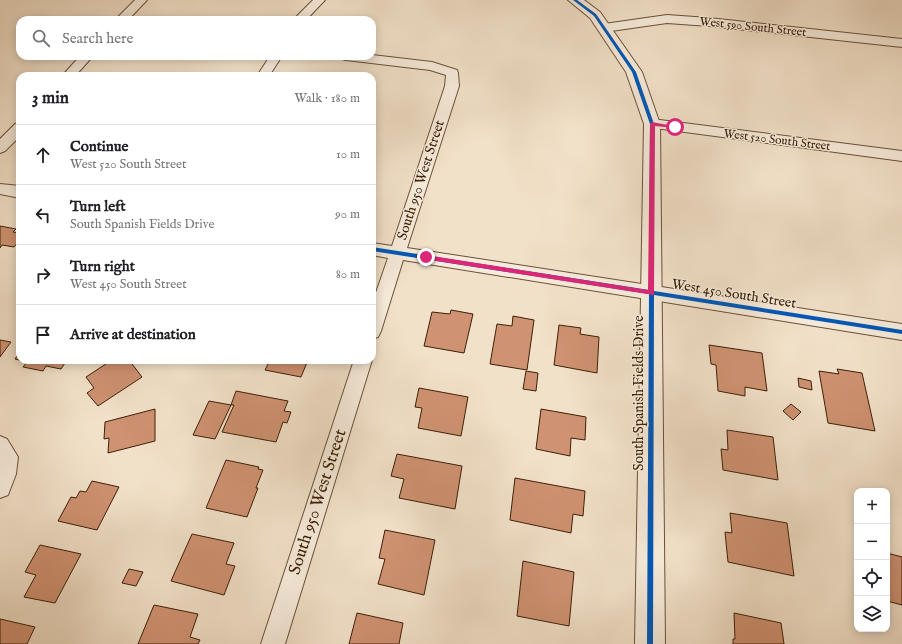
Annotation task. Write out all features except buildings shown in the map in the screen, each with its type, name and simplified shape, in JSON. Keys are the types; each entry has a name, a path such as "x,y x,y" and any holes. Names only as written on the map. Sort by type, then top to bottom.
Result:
{"street":[{"path":"125,16 140,0"},
{"path":"303,16 320,0"},
{"name":"South Spanish Fields Drive","path":"575,0 595,15 634,72 652,124 650,644"},
{"name":"West 590 South Street","path":"604,28 667,20 709,22 902,43"},
{"name":"South 950 West Street","path":"376,59 432,66 452,74 452,86 376,319"},
{"path":"72,72 83,60"},
{"path":"266,72 273,60"},
{"name":"West 520 South Street","path":"652,124 902,156"},
{"path":"0,148 16,130"},
{"path":"0,189 16,191"},
{"name":"West 450 South Street","path":"376,249 902,332"},
{"name":"South 950 West Street","path":"273,644 362,364"},
{"path":"0,487 5,474 4,451"}],"cycle path":[{"path":"575,0 595,15 634,72 652,124 650,644"},
{"path":"376,250 902,332"}],"route":[{"path":"426,257 652,293 652,124 675,127"}]}
